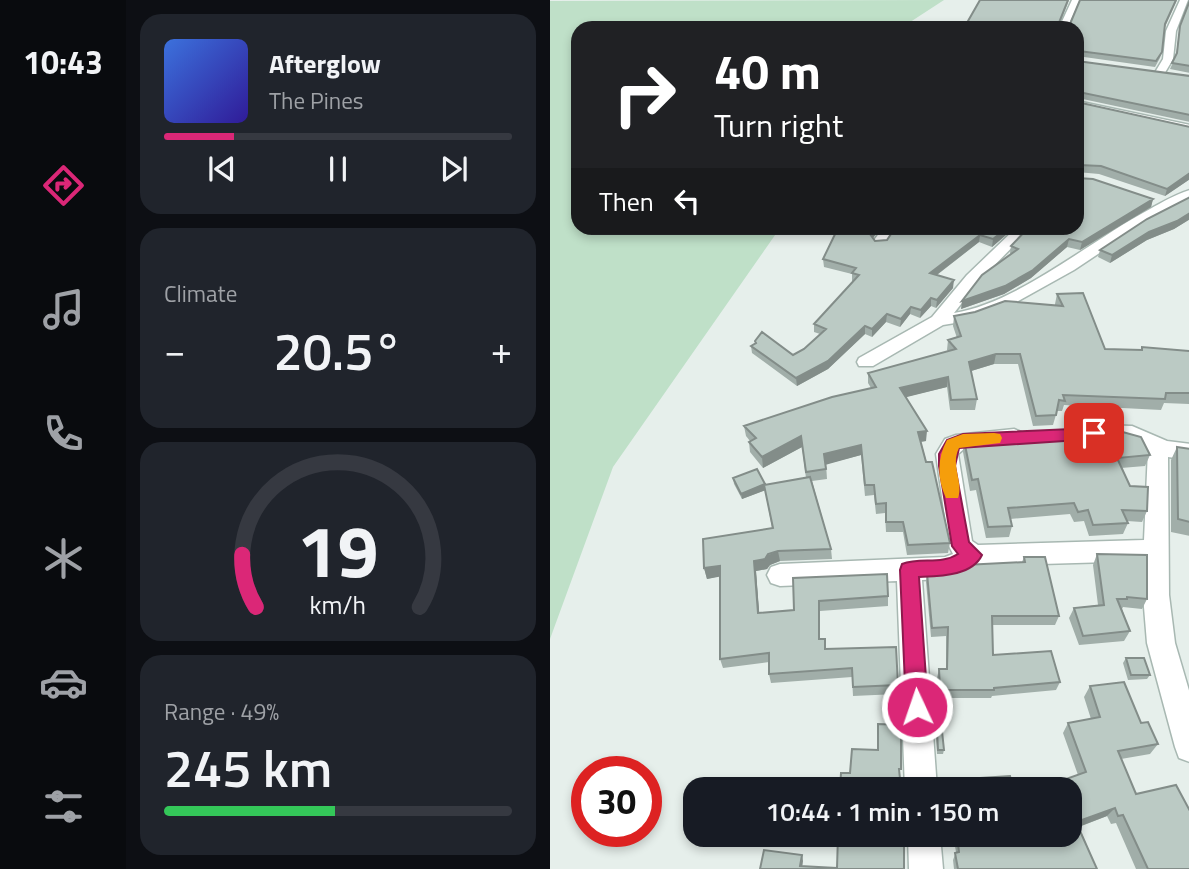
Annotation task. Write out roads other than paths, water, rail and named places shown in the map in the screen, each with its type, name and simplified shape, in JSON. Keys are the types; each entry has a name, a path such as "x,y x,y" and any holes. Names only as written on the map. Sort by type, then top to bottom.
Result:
{"street":[{"path":"1066,21 1076,0"},
{"path":"1146,71 1164,74 1171,31 1184,0"},
{"path":"1084,106 1189,129"},
{"path":"866,362 938,321 967,316 1007,300 1189,194"},
{"path":"1148,198 1169,205"},
{"path":"880,243 885,235"},
{"path":"938,321 973,278 1017,235"},
{"path":"1081,434 1120,432 1144,438 1163,448 1189,452"},
{"path":"973,555 961,546 947,454 953,444 963,440 1028,436"},
{"path":"1163,448 1157,453 1156,595 1161,643 1189,747"},
{"path":"780,575 945,568 973,555 1157,550"},
{"path":"909,570 920,777"},
{"path":"925,847 926,869"}]}
